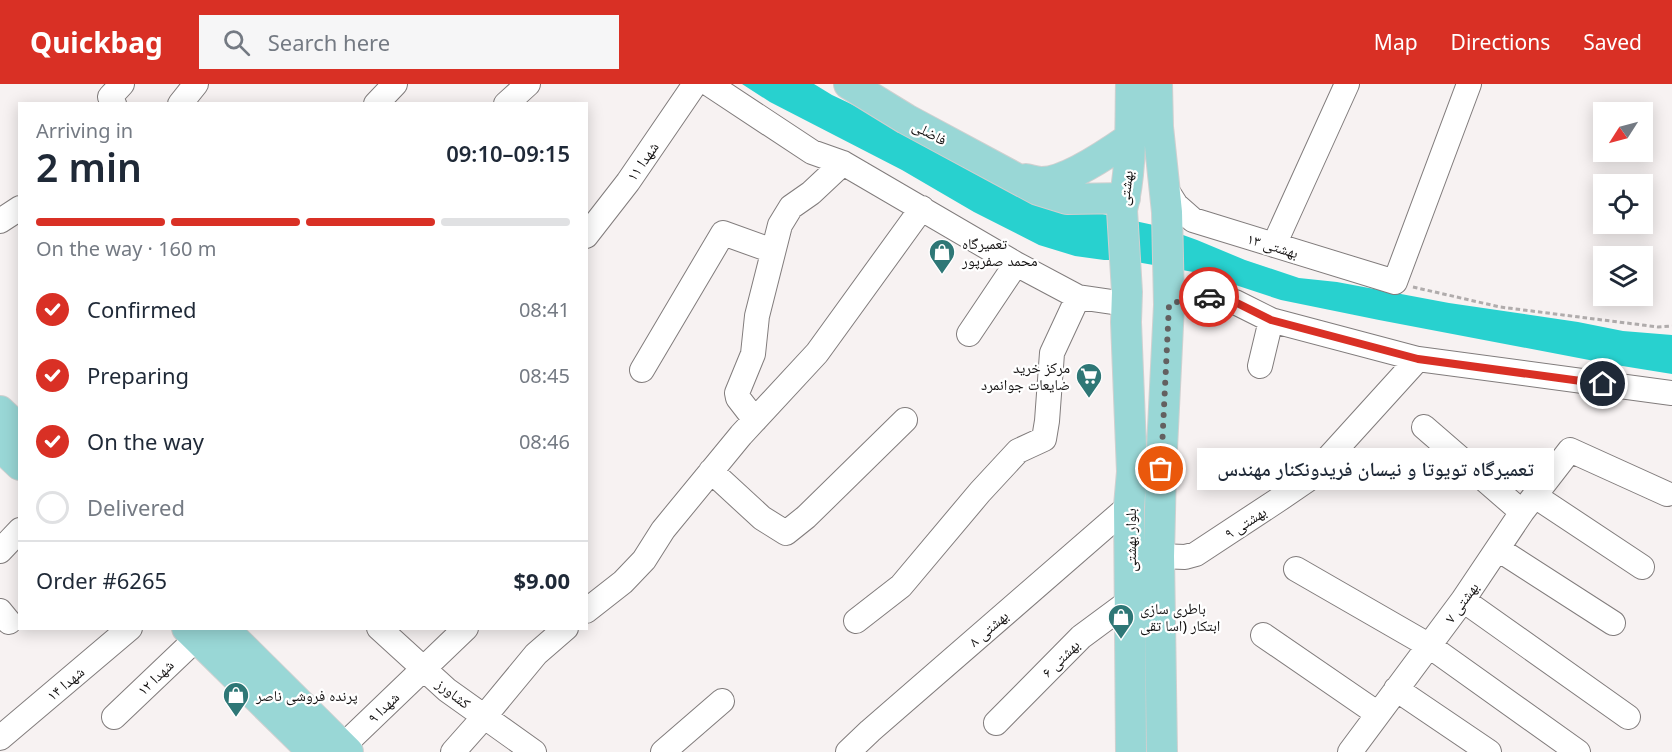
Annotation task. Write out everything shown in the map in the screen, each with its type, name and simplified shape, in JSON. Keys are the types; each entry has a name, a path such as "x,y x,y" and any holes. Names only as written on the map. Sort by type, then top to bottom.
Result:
{"main road":[{"name":"فاضلی","path":"849,84 906,119 1038,190 1067,199 1123,204"},
{"name":"بهشتی","path":"1126,298 1123,204 1130,138 1131,84"},
{"path":"1157,84 1158,127 1166,199 1169,299"},
{"name":"فاضلی","path":"1014,176 1042,182 1065,176 1130,138"},
{"name":"بلوار بهشتی","path":"1126,298 1130,435 1147,471 1160,556 1162,752"},
{"name":"بلوار بهشتی","path":"1128,749 1131,600 1129,506 1162,438 1169,299"},
{"path":"1130,435 1162,438"},
{"path":"0,446 18,463"},
{"path":"202,632 345,749"},
{"path":"202,632 313,752"}],"street":[{"path":"113,102 110,98 122,84"},
{"path":"182,102 196,84"},
{"path":"378,102 395,84"},
{"path":"508,102 528,84"},
{"name":"شهدا ۱۱","path":"588,233 628,182 695,84"},
{"path":"709,84 812,152 843,163 1016,264 1078,297 1126,298"},
{"path":"1274,245 1347,84"},
{"path":"1395,282 1469,84"},
{"path":"755,420 738,398 737,393 753,354 757,316 780,225 791,207 811,193 843,163"},
{"name":"بهشتی ۱۳","path":"1166,199 1193,220 1395,282"},
{"path":"588,609 623,582 644,560 663,530 711,471 817,353 922,208"},
{"path":"0,221 18,209"},
{"path":"642,370 723,233 773,251"},
{"path":"969,334 1016,264"},
{"path":"1169,299 1198,294 1235,302 1271,320 1418,359 1672,393"},
{"path":"856,621 901,586 980,492 1018,452 1044,439 1052,353 1078,297"},
{"path":"1260,366 1271,320"},
{"name":"بهشتی ۹","path":"1160,556 1185,557 1196,554 1310,478 1418,359"},
{"path":"711,471 762,518 786,533 806,517 905,420"},
{"path":"1424,427 1528,504 1642,567"},
{"name":"بهشتی ۷","path":"1359,749 1378,714 1463,600 1528,504 1570,450 1667,494"},
{"name":"بهشتی ۸","path":"848,752 1129,506"},
{"path":"0,551 18,533"},
{"path":"1498,549 1613,623"},
{"path":"1296,569 1428,645 1578,752"},
{"name":"بهشتی ۶","path":"996,723 1081,637 1131,600"},
{"path":"1463,600 1628,717"},
{"name":"شهدا ۱۴","path":"0,738 128,630"},
{"name":"کشاورز","path":"381,630 447,690 534,752"},
{"name":"شهدا ۹","path":"345,749 423,668 464,630"},
{"path":"453,752 536,654 564,630"},
{"name":"شهدا ۱۲","path":"114,717 202,632"},
{"path":"1263,634 1378,714"},
{"path":"1396,689 1490,752"},
{"path":"663,752 722,701"}],"path":[{"path":"1395,282 1500,307 1658,327 1672,326"}],"water":[{"path":"742,84 814,84 868,112 1098,213 1158,226 1299,278 1337,282 1623,331 1672,335 1672,374 1379,320 1281,300 1199,273 1125,260 1075,256 1039,245 974,212 902,170 770,102"}],"way so far":[{"path":"1161,469 1169,305 1198,294 1209,297"}],"place":[{"name":"تعمیرگاه محمد صفرپور","path":"942,275"},
{"name":"مرکز خرید ضایعات جوانمرد","path":"1089,399"},
{"name":"تعمیرگاه تویوتا و نیسان فریدونکنار مهندس","path":"1161,469"},
{"name":"باطری سازی ابتکار (اسا تقی","path":"1121,640"},
{"name":"پرنده فروشی ناصر","path":"236,718"}],"route":[{"path":"1209,297 1235,302 1271,320 1418,359 1603,384"}]}
